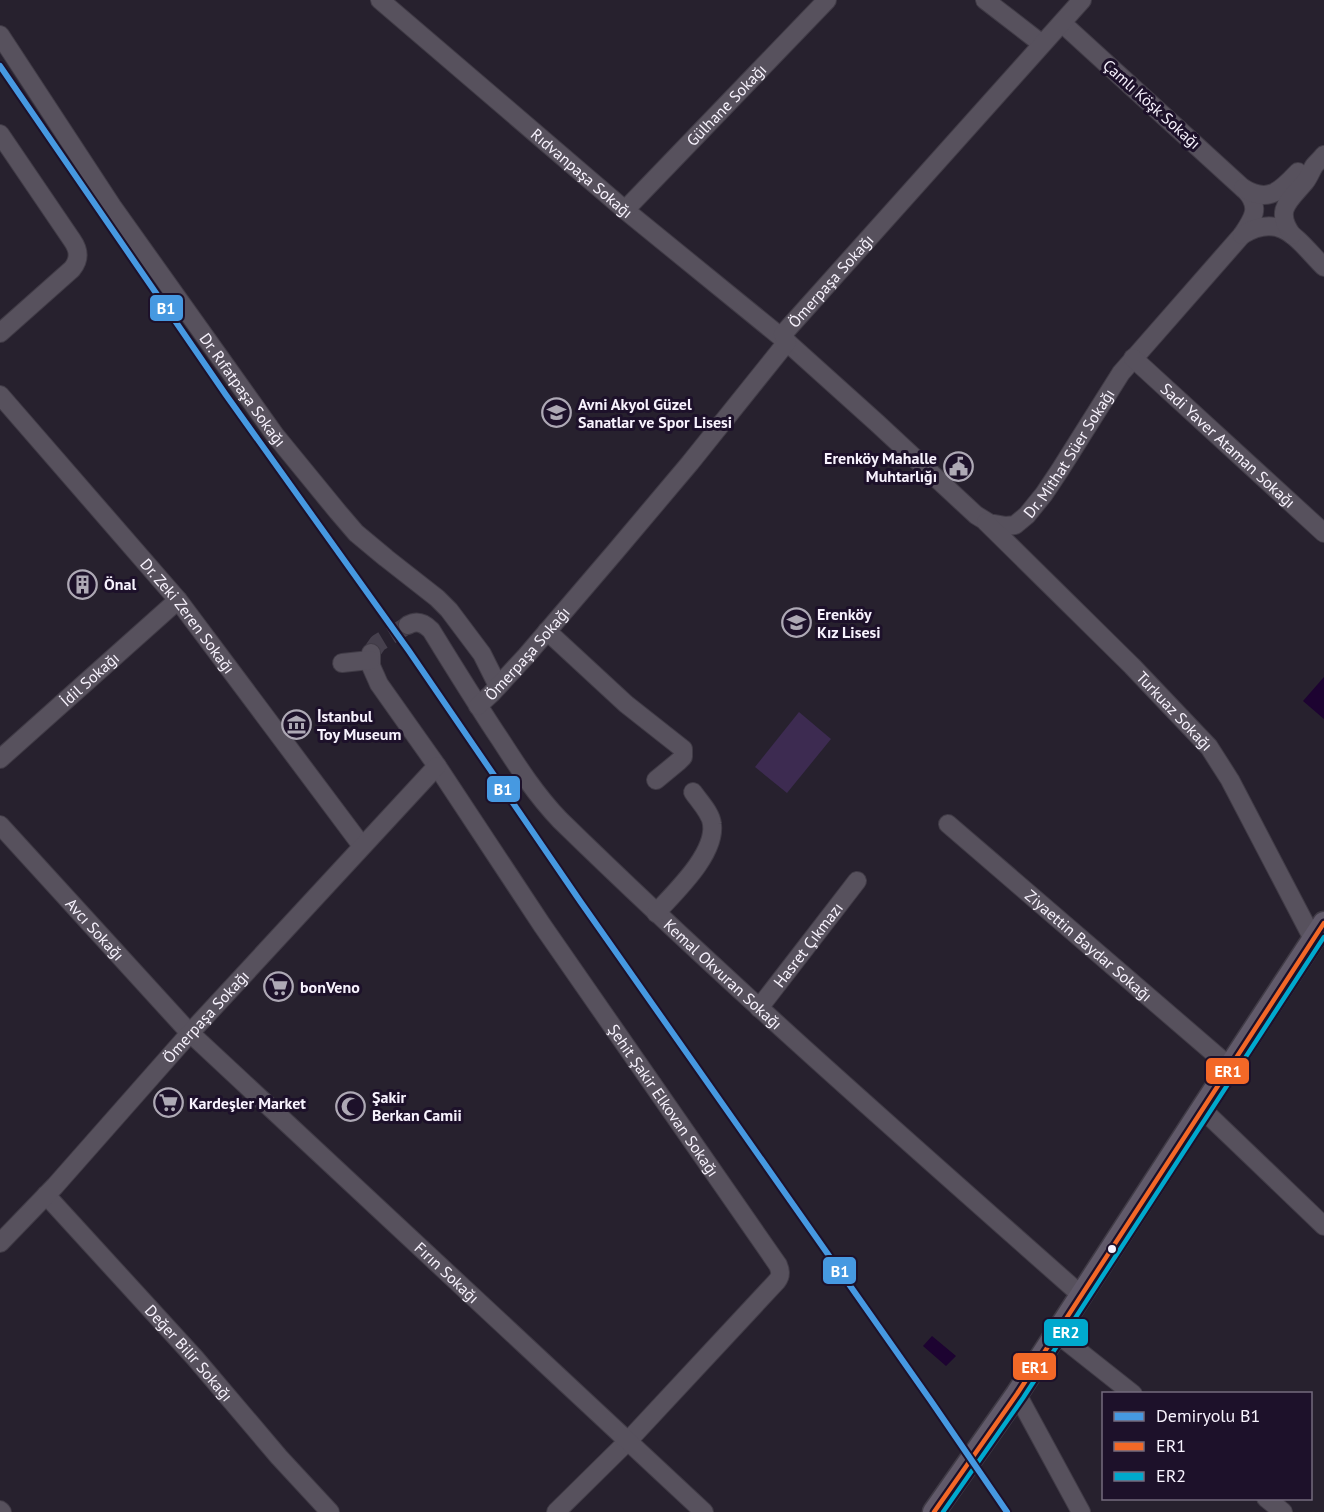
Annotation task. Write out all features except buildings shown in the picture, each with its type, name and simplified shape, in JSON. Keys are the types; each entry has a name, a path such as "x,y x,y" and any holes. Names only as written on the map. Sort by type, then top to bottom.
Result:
{"main road":[{"path":"939,1506 1017,1394 1319,931"}],"street":[{"name":"Rıdvanpaşa Sokağı","path":"381,0 625,210 787,342"},
{"name":"Gülhane Sokağı","path":"625,210 827,0"},
{"path":"984,0 1042,44"},
{"name":"Ömerpaşa Sokağı","path":"478,706 548,631 690,463 787,342 783,334 1082,0"},
{"name":"Çamlı Köşk Sokağı","path":"1062,22 1242,187"},
{"name":"Dr. Rıfatpaşa Sokağı","path":"0,35 117,214 275,435 356,533 449,610 482,654 498,686"},
{"path":"0,134 78,249 77,262 72,269 2,328"},
{"path":"1242,187 1258,194 1274,194 1299,171 1320,160"},
{"path":"1292,235 1283,214 1285,206 1320,160"},
{"name":"Dr. Mithat Süer Sokağı","path":"986,522 1012,526 1027,515 1048,488 1113,384 1133,358 1242,235 1253,216 1254,206 1251,196 1242,187"},
{"path":"1242,235 1267,226 1280,227 1292,235 1324,267"},
{"path":"787,342 970,510 986,522"},
{"name":"Sadi Yaver Ataman Sokağı","path":"1133,358 1324,533"},
{"name":"Dr. Zeki Zeren Sokağı","path":"0,395 178,600 362,846"},
{"name":"Turkuaz Sokağı","path":"986,522 1132,666 1209,747 1225,770 1319,931"},
{"name":"İdil Sokağı","path":"0,759 178,600"},
{"name":"Kemal Okvuran Sokağı","path":"408,625 418,622 425,624 431,630 528,782 560,820 759,1008 1081,1295"},
{"path":"548,631 626,704 683,749 683,757 656,780"},
{"name":"Şehit Şakir Elkovan Sokağı","path":"342,663 370,657 376,680 780,1269 777,1281 628,1441 556,1512"},
{"name":"Ömerpaşa Sokağı","path":"0,1243 437,766"},
{"path":"656,913 692,872 708,847 712,822 693,792"},
{"name":"Ziyaettin Baydar Sokağı","path":"948,824 1230,1067"},
{"name":"Avcı Sokağı","path":"0,825 190,1033"},
{"name":"Hasret Çıkmazı","path":"759,1008 857,881"},
{"name":"Fırın Sokağı","path":"190,1033 704,1512"},
{"path":"1202,1110 1324,1226"},
{"name":"Değer Bilir Sokağı","path":"46,1195 195,1358 279,1457 330,1512"},
{"path":"1056,1333 1130,1392"},
{"path":"1017,1394 1081,1512"},
{"path":"1268,1500 1283,1512"}],"shaded area":[{"path":"1324,677 1324,719 1303,701"},
{"path":"799,712 831,739 787,793 755,767"},
{"path":"932,1336 956,1356 946,1366 923,1346"}],"tunnel":[{"path":"371,653 378,643 408,625"}],"rail line":[{"name":"B1","path":"0,66 226,395 409,651 580,901 1007,1512"}],"transit line":[{"name":"ER1","path":"934,1512 1017,1394 1324,923"},
{"name":"ER2","path":"943,1512 1023,1398 1324,937"}],"place":[{"name":"Avni Akyol Güzel Sanatlar ve Spor Lisesi","path":"557,413"},
{"name":"Erenköy Mahalle Muhtarlığı","path":"958,467"},
{"name":"Önal","path":"83,584"},
{"name":"Erenköy Kız Lisesi","path":"796,623"},
{"name":"İstanbul Toy Museum","path":"296,725"},
{"name":"bonVeno","path":"279,987"},
{"name":"Kardeşler Market","path":"168,1103"},
{"name":"Şakir Berkan Camii","path":"351,1106"}]}
